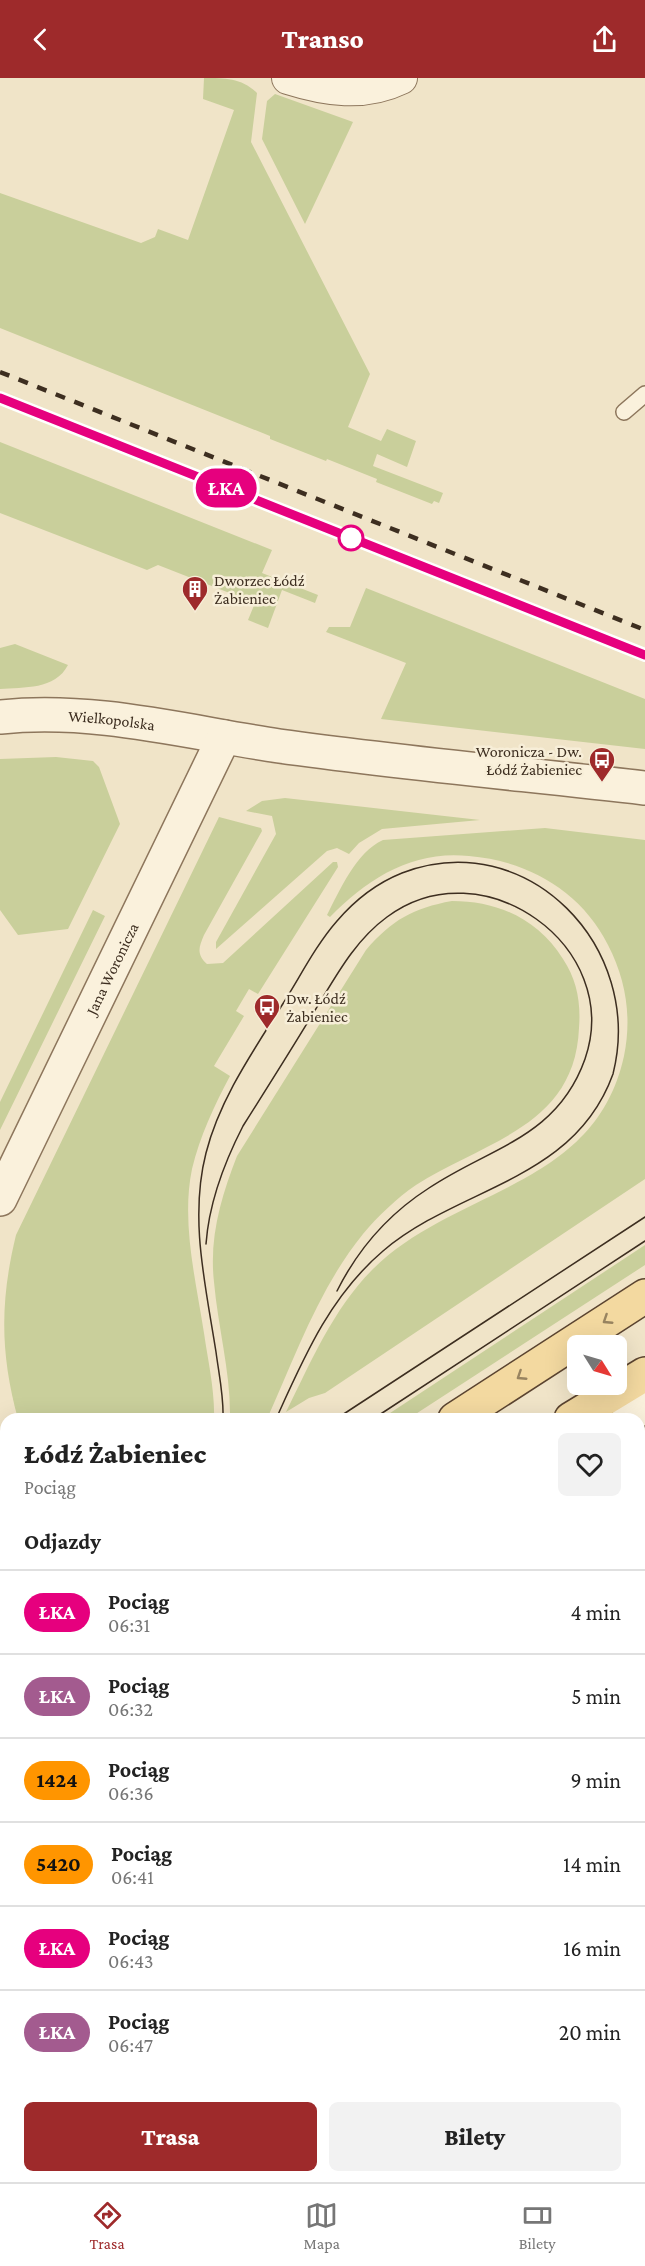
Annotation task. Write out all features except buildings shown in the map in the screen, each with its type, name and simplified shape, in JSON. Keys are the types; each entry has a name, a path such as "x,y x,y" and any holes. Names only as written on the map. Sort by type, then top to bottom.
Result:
{"main road":[{"path":"464,1413 645,1296"},
{"path":"581,1413 645,1374"}],"street":[{"path":"288,78 320,88 342,90 389,82"},
{"name":"Wielkopolska","path":"0,717 66,713 280,746 645,788"},
{"name":"Jana Woronicza","path":"0,1199 224,737"},
{"path":"633,1413 645,1400"}],"lane":[{"path":"624,412 645,394"}],"green space":[{"path":"204,78 239,82 257,93 251,142 370,374 348,427 381,441 387,429 416,441 407,467 377,454 373,466 443,493 439,503 434,501 432,504 376,482 377,479 270,439 270,436 0,328 0,193 141,243 155,237 158,229 188,240 234,110 203,99"},
{"path":"275,94 353,122 305,224 262,139 267,101"},
{"path":"0,442 272,550 262,573 318,595 315,603 282,590 268,628 248,620 255,603 158,565 147,570 0,513"},
{"path":"366,588 645,699 645,749 381,719 406,663 326,632 329,627 350,627"},
{"path":"15,644 68,665 55,679 47,683 38,686 0,689 0,648"},
{"path":"56,757 93,761 99,767 120,824 68,929 18,935 0,910 0,759"},
{"path":"285,798 480,820 382,829 359,843 349,854 337,848 327,851 216,949 216,942 276,834 272,816 246,811 262,801"},
{"path":"219,817 261,828 262,831 204,935 200,950 201,957 207,964 223,963 333,862 337,862 338,867 258,994 249,989 236,1011 244,1016 214,1066 230,1076 208,1121 195,1157 188,1210 191,1251 211,1376 214,1413 16,1413 8,1372 4,1327 7,1282 16,1235"},
{"path":"545,828 645,840 645,1179 325,1393 309,1398 286,1412 334,1319 373,1269 406,1242 443,1220 519,1182 554,1160 584,1134 608,1100 624,1056 626,1041 627,1013 623,985 614,958 597,926 568,894 550,882 512,864 491,859 449,855 410,862 393,870 360,890 330,917 327,915 343,883 357,862 373,846 383,840"},
{"path":"452,901 469,902 501,909 529,923 553,945 572,975 579,1001 579,1028 574,1061 561,1088 544,1110 522,1127 416,1185 395,1201 375,1221 347,1255 333,1277 298,1347 270,1413 230,1413 214,1282 213,1250 221,1202 237,1156 366,950 394,923 426,907"},
{"path":"93,910 105,916 0,1130 0,1102"},
{"path":"645,1245 645,1265 417,1413 390,1413"}],"tram line":[{"path":"223,1413 201,1253 199,1203 201,1178 212,1133 239,1075 329,930 344,913 375,887 402,873 448,863 492,866 532,882 566,908 593,942 611,982 618,1027 613,1074 595,1110 571,1138 543,1160 512,1179 413,1229 383,1251 364,1269 333,1308 320,1329 279,1413"},
{"path":"206,1244 210,1213 219,1183 243,1126 338,973 365,937 387,917 424,898 464,893 502,901 536,919 565,946 584,979 592,1018 585,1059 573,1086 557,1107 539,1124 519,1138 429,1188 388,1221 365,1247 337,1291"},
{"path":"345,1413 645,1217"},
{"path":"382,1413 645,1241"}],"railway":[{"path":"0,372 645,630"},
{"path":"0,398 645,655"}],"train":[{"name":"ŁKA","path":"0,398 645,655"}],"place":[{"name":"Dworzec Łódź Żabieniec","path":"195,612"},
{"name":"Woronicza - Dw. Łódź Żabieniec","path":"602,783"},
{"name":"Dw. Łódź Żabieniec","path":"267,1030"}]}
